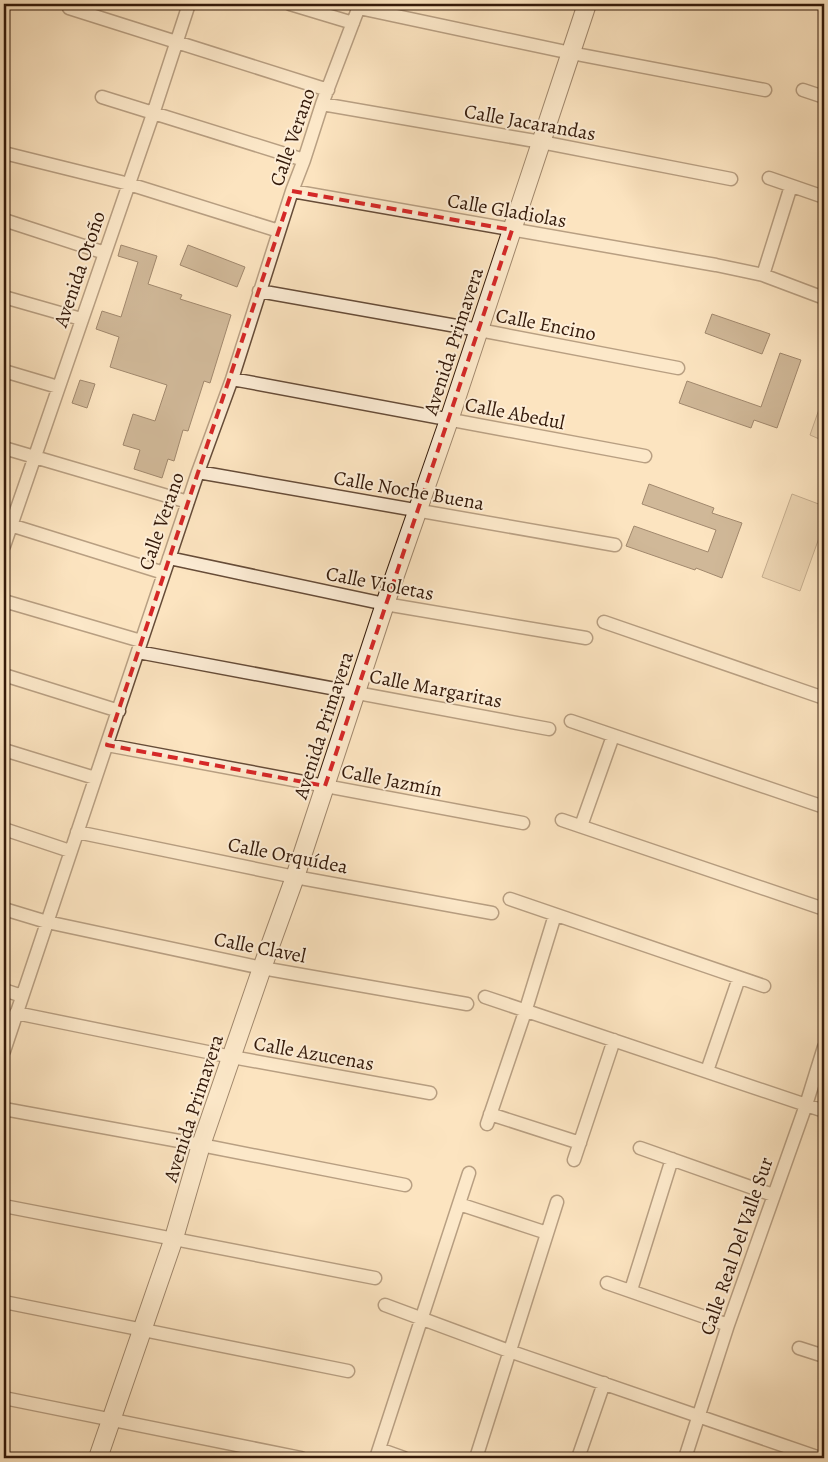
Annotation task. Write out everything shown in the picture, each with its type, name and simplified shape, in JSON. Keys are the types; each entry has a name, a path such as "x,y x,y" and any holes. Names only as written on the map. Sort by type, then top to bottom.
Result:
{"street":[{"name":"Avenida Otoño","path":"4,546 7,524 34,456 82,319 189,4"},
{"path":"290,4 353,23"},
{"name":"Avenida Primavera","path":"98,1458 141,1328 174,1238 201,1144 262,968 296,877 385,604 419,510 587,4"},
{"path":"360,6 571,53 765,90"},
{"name":"Calle Verano","path":"4,1051 70,851 119,711 168,558 232,379 292,191 322,104 360,6"},
{"path":"69,8 328,90"},
{"path":"802,90 823,94"},
{"path":"102,97 304,160"},
{"name":"Calle Jacarandas","path":"322,104 541,142 731,179"},
{"path":"4,153 128,184 279,231"},
{"path":"769,178 824,197"},
{"path":"763,276 792,186"},
{"name":"Calle Gladiolas","path":"292,191 716,265 763,276 824,298"},
{"path":"4,220 105,253"},
{"name":"Calle Encino","path":"259,291 678,368"},
{"path":"4,297 82,319"},
{"path":"4,371 58,387"},
{"name":"Calle Abedul","path":"232,379 645,456"},
{"path":"4,448 188,502"},
{"name":"Calle Noche Buena","path":"198,472 615,545"},
{"path":"7,524 164,573"},
{"name":"Calle Violetas","path":"168,558 385,604 586,638"},
{"name":"Calle Margaritas","path":"4,601 139,647 356,692 549,729"},
{"path":"604,622 824,698"},
{"path":"4,675 119,711"},
{"path":"572,721 824,807"},
{"path":"581,826 613,736"},
{"name":"Calle Jazmín","path":"107,745 523,823"},
{"path":"4,750 95,778"},
{"path":"562,820 824,909"},
{"path":"4,829 70,851"},
{"name":"Calle Orquídea","path":"77,832 296,877 492,913"},
{"path":"510,899 764,986"},
{"name":"Calle Clavel","path":"4,909 48,922 262,968 467,1004"},
{"path":"554,915 526,1009 488,1119 580,1144"},
{"path":"707,1071 739,978"},
{"path":"4,990 22,996"},
{"path":"485,997 526,1009 824,1111"},
{"name":"Calle Azucenas","path":"16,1013 232,1057 430,1093"},
{"path":"574,1160 614,1040"},
{"name":"Calle Real Del Valle Sur","path":"684,1458 728,1324 806,1105 824,1047"},
{"path":"4,1109 201,1144 405,1186"},
{"path":"640,1148 773,1195"},
{"path":"631,1290 672,1159"},
{"path":"404,1458 378,1454 469,1173"},
{"path":"476,1458 557,1202"},
{"path":"459,1204 547,1233"},
{"path":"4,1206 375,1278"},
{"path":"607,1283 728,1324"},
{"path":"4,1302 348,1370"},
{"path":"385,1304 510,1351 820,1458"},
{"path":"799,1348 824,1356"},
{"path":"578,1458 604,1383"},
{"path":"4,1398 302,1458"}],"highlighted area":[{"path":"292,191 512,230 325,786 107,745"}],"shaded area":[{"path":"824,395 824,441 810,435"},
{"path":"792,494 824,506 824,524 800,591 762,577"}],"building":[{"path":"121,245 157,256 148,284 182,295 180,299 231,315 210,383 204,381 188,431 183,430 174,461 168,459 162,478 134,469 140,450 123,445 133,414 155,421 167,385 110,367 119,337 96,329 102,311 121,317 138,262 118,256"},
{"path":"188,245 245,267 237,287 180,265"},
{"path":"712,314 770,334 762,354 705,333"},
{"path":"780,353 801,360 777,428 754,420 751,428 679,403 687,381 761,407"},
{"path":"80,380 95,384 87,408 72,403"},
{"path":"649,484 714,508 712,513 742,523 722,578 626,546 634,526 708,552 716,530 642,504"}],"waterway":[{"path":"4,1453 28,1458"}]}
